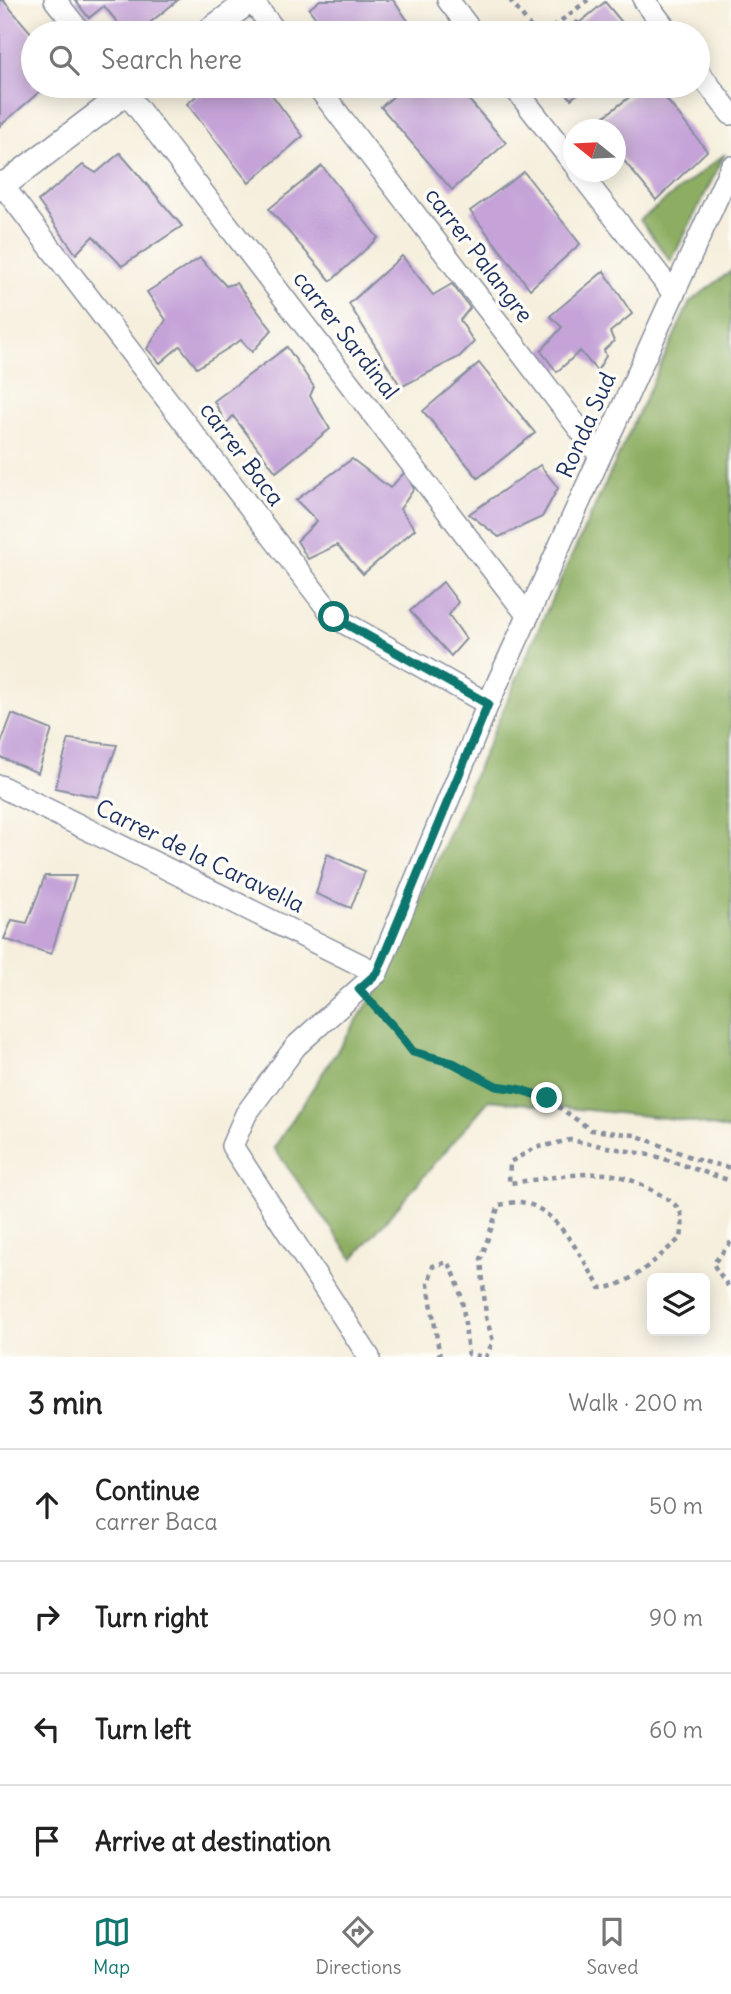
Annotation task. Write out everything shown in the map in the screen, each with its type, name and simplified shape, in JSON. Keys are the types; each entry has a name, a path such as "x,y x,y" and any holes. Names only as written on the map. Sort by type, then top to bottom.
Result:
{"street":[{"path":"55,0 72,21"},
{"path":"222,21 251,0 267,21"},
{"path":"448,0 464,21"},
{"path":"644,0 660,21"},
{"path":"710,87 731,114"},
{"path":"1,185 115,98"},
{"name":"carrer Sardinal","path":"136,98 528,616"},
{"name":"carrer Palangre","path":"326,98 600,456"},
{"path":"522,98 563,151"},
{"name":"Ronda Sud","path":"377,973 488,704 731,167"},
{"path":"587,182 674,294"},
{"name":"carrer Baca","path":"1,185 334,617 488,704"},
{"name":"Carrer de la Caravel·la","path":"0,786 377,973"},
{"path":"369,1357 232,1146 246,1114 296,1046 377,973"}],"path":[{"path":"510,0 526,21"},
{"path":"561,21 588,0"},
{"path":"359,989 413,1052 453,1063 496,1086 518,1089 547,1098 591,1130 635,1135 698,1160 731,1168"},
{"path":"440,1357 428,1284 433,1266 448,1262 457,1278 465,1310 468,1354 486,1357 492,1341 486,1317 481,1259 499,1205 520,1202 544,1212 571,1241 600,1288 614,1288 650,1264 681,1238 684,1220 676,1204 647,1188 617,1175 509,1183 510,1162 535,1148 570,1140 655,1156 731,1181"},
{"path":"731,1242 713,1264 728,1286 731,1285"}],"green space":[{"path":"725,154 671,261 640,220"},
{"path":"731,271 731,1130 676,1119 489,1100 353,1259 274,1148 387,974 554,594 690,302"}],"building":[{"path":"0,0 3,0 21,21 21,98 32,98 0,126"},
{"path":"75,0 178,0 152,21 116,21 104,6 89,18"},
{"path":"320,0 393,0 408,21 318,21 309,9"},
{"path":"605,2 621,21 581,21"},
{"path":"194,98 274,98 303,136 249,183 187,104"},
{"path":"391,98 467,98 506,143 452,190 381,107"},
{"path":"628,98 665,98 707,151 656,200 626,163 626,119 601,119"},
{"path":"120,153 182,226 122,266 93,236 76,254 38,201 83,165 96,173"},
{"path":"322,166 378,238 331,281 269,209"},
{"path":"524,172 580,244 530,289 470,211"},
{"path":"402,256 433,295 452,284 470,308 460,320 474,342 459,357 401,387 349,304"},
{"path":"200,258 226,286 236,283 272,330 252,352 241,340 197,368 180,346 160,363 147,349 166,320 147,292"},
{"path":"604,271 632,314 610,332 614,341 604,350 606,356 597,371 580,351 557,372 541,351 562,327 550,316"},
{"path":"287,347 314,387 310,396 330,429 276,472 233,416 226,424 214,401"},
{"path":"479,363 535,433 478,478 423,411"},
{"path":"352,459 390,488 405,472 414,489 400,509 415,529 363,574 337,545 308,559 297,541 317,521 296,500"},
{"path":"540,465 558,488 542,517 499,537 469,514"},
{"path":"443,582 458,602 449,615 466,639 451,656 410,611"},
{"path":"12,714 52,730 38,773 0,757 0,746"},
{"path":"69,739 117,745 98,797 55,788"},
{"path":"327,854 365,871 351,908 316,894"},
{"path":"45,876 76,876 51,954 4,939 12,920 27,923"}],"route":[{"path":"334,617 488,704 377,973 359,989 413,1052 453,1063 496,1086 518,1089 547,1098"}]}
